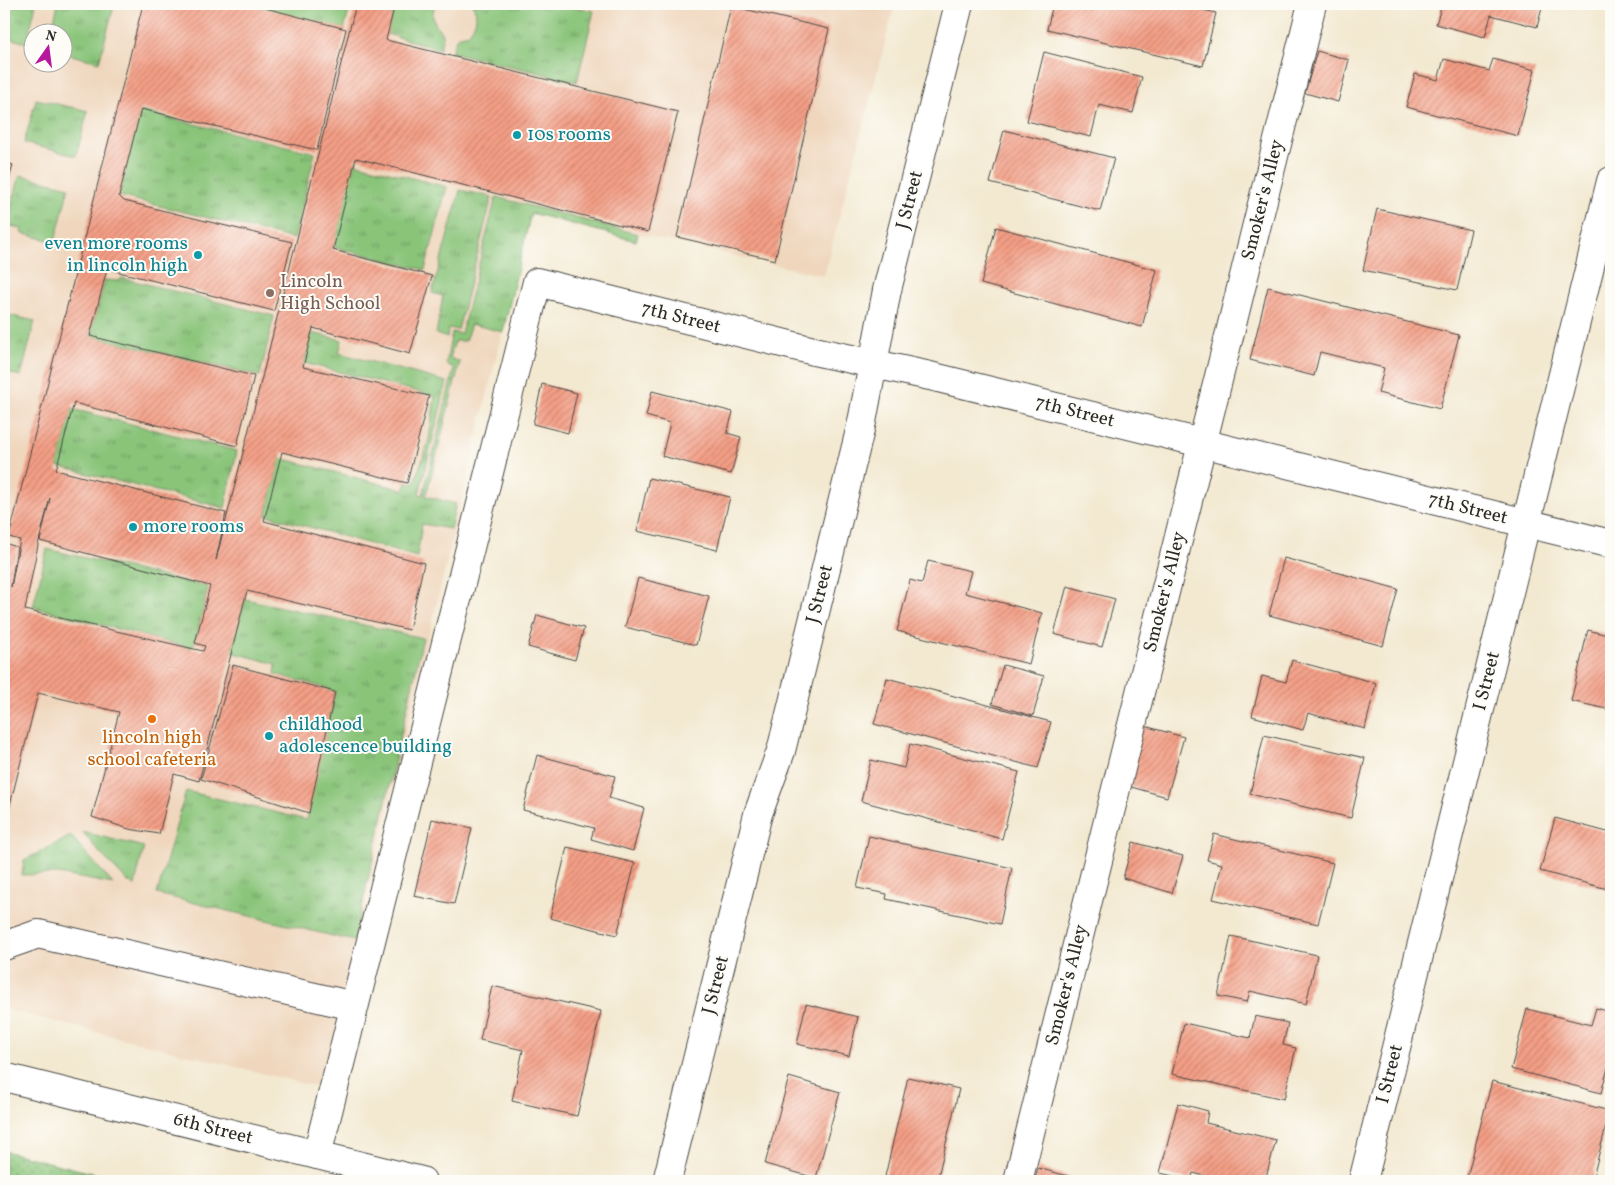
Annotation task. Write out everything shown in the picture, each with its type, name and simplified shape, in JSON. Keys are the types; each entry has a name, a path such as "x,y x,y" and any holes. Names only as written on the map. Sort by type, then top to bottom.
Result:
{"street":[{"name":"J Street","path":"667,1181 758,814 784,742 862,422 887,290 959,4"},
{"name":"Smoker's Alley","path":"1018,1181 1312,4"},
{"name":"I Street","path":"1364,1181 1611,182"},
{"name":"7th Street","path":"354,1006 537,282 804,349 930,376 1611,544"},
{"path":"4,946 38,934 354,1006 317,1155"},
{"name":"6th Street","path":"4,1077 422,1181"}],"shaded area":[{"name":"Lincoln High School","path":"4,4 895,4 824,276 638,234 531,213 395,776 325,1089 4,1009"}],"green space":[{"path":"4,4 36,4 32,22 22,22 22,42 4,37"},
{"path":"58,4 105,4 114,6 99,62 72,55 72,22 54,22"},
{"path":"243,4 351,4 344,29"},
{"path":"395,4 436,4 433,18 443,36 440,49 387,34"},
{"path":"472,4 558,4 594,11 577,82 451,52 457,37 468,34 475,23 476,16"},
{"path":"36,99 88,111 76,156 24,143"},
{"path":"140,111 315,153 294,239 119,196"},
{"path":"354,163 447,187 425,270 333,247"},
{"path":"20,175 69,187 55,242 21,233 22,229 6,225"},
{"path":"460,190 492,197 458,330 449,328 447,338 436,334 443,296 432,293"},
{"path":"496,197 638,234 636,241 531,213 503,332 471,324 465,341 455,341 450,358 460,362 426,496 456,504 450,529 422,524 417,557 266,515 280,458 404,490 407,483 414,484 429,440 435,396 304,363 312,333 342,340 339,353 447,382 419,494 423,495 454,368 446,364 452,332 461,334"},
{"path":"122,278 274,316 260,376 90,336 105,280 118,281"},
{"path":"4,314 35,321 21,376 4,372"},
{"path":"72,409 237,451 225,508 57,466"},
{"path":"47,549 208,587 195,643 191,648 33,607"},
{"path":"245,599 423,638 354,941 157,894 186,791 307,820 335,692 275,674 276,664 231,652"},
{"path":"83,832 144,847 135,885 128,882 98,851"},
{"path":"71,836 113,884 58,874 22,875 24,860"},
{"path":"4,1151 124,1181 4,1181"}],"building":[{"path":"143,4 250,4 346,29 317,150 141,109 119,196 124,201 292,242 274,311 107,269 90,336 254,376 237,446 74,403 56,470 226,513 216,560 356,4 395,4 386,40 678,112 648,232 356,158 333,250 432,276 410,354 313,328 303,367 429,396 407,483 282,452 264,521 424,563 409,630 247,591 199,781 174,774 159,834 129,829 92,817 119,712 38,693 4,829 4,543 17,547 11,587 20,540 9,537","holes":["50,498 40,541 210,586 195,643 205,646 203,651 25,610 38,545"]},
{"path":"1053,4 1187,4 1186,6 1216,13 1203,66 1047,29"},
{"path":"1442,4 1543,4 1537,27 1491,15 1485,37 1436,24"},
{"path":"731,6 829,29 775,260 677,237"},
{"path":"1317,51 1349,60 1338,102 1305,93"},
{"path":"1044,52 1142,77 1133,113 1099,105 1091,137 1027,121"},
{"path":"1444,59 1489,71 1493,59 1535,70 1518,136 1406,107 1415,74 1438,80"},
{"path":"1004,130 1114,158 1100,211 990,183"},
{"path":"4,162 13,165 4,198"},
{"path":"1377,209 1471,230 1457,290 1363,270"},
{"path":"996,227 1157,270 1142,327 981,284"},
{"path":"1268,287 1459,335 1440,409 1378,393 1384,368 1320,352 1314,376 1250,360"},
{"path":"542,384 577,393 568,433 533,424"},
{"path":"652,391 733,412 727,433 741,437 731,474 662,456 670,423 646,416"},
{"path":"649,478 730,497 717,550 637,531"},
{"path":"1284,558 1398,589 1383,646 1269,615"},
{"path":"928,561 971,571 965,593 1042,613 1029,664 897,631 910,580 922,583"},
{"path":"638,578 709,596 696,645 625,627"},
{"path":"1067,586 1115,599 1102,647 1054,634"},
{"path":"537,615 584,628 575,660 528,647"},
{"path":"1588,630 1611,636 1611,710 1571,701"},
{"path":"1292,660 1376,683 1365,729 1308,713 1303,730 1252,716 1262,676 1286,682"},
{"name":"childhood adolescence building","path":"233,665 335,692 309,813 201,779"},
{"path":"1003,665 1044,676 1033,716 992,704"},
{"path":"887,678 1051,722 1038,768 874,724"},
{"path":"1141,725 1184,737 1167,797 1124,785"},
{"path":"1264,735 1365,758 1351,818 1250,794"},
{"path":"910,744 1019,772 1002,839 861,801 871,760 904,768"},
{"path":"537,755 615,776 609,798 644,808 633,851 591,839 594,828 523,810"},
{"path":"1555,818 1611,833 1611,890 1540,871"},
{"path":"432,819 472,828 454,904 414,896"},
{"path":"1214,834 1333,863 1318,924 1213,899 1222,864 1207,860"},
{"path":"869,836 1012,868 1000,924 886,899 887,894 857,888"},
{"path":"1133,842 1183,856 1172,893 1123,878"},
{"path":"567,847 635,863 617,935 550,918"},
{"path":"1231,936 1317,955 1306,1004 1250,991 1247,1002 1218,996"},
{"path":"492,986 601,1011 577,1116 512,1101 523,1050 480,1040"},
{"path":"806,1004 858,1017 849,1056 797,1044"},
{"path":"1596,1008 1611,1012 1611,1069 1608,1068 1601,1093 1511,1069 1527,1009 1591,1025"},
{"path":"1255,1016 1288,1023 1283,1045 1296,1048 1284,1099 1172,1074 1184,1023 1250,1038"},
{"path":"789,1077 840,1092 816,1178 765,1164"},
{"path":"908,1077 959,1089 937,1181 884,1181"},
{"path":"1492,1081 1610,1111 1592,1181 1466,1181"},
{"path":"1178,1103 1208,1111 1206,1123 1276,1140 1265,1181 1224,1181 1193,1173 1191,1180 1160,1173"},
{"path":"1038,1168 1079,1179 1078,1181 1034,1181"}],"place":[{"name":"10s rooms","path":"517,135"},
{"name":"even more rooms in lincoln high","path":"198,255"},
{"name":"Lincoln High School","path":"270,293"},
{"name":"more rooms","path":"133,527"},
{"name":"lincoln high school cafeteria","path":"152,719"},
{"name":"childhood adolescence building","path":"269,736"}]}
